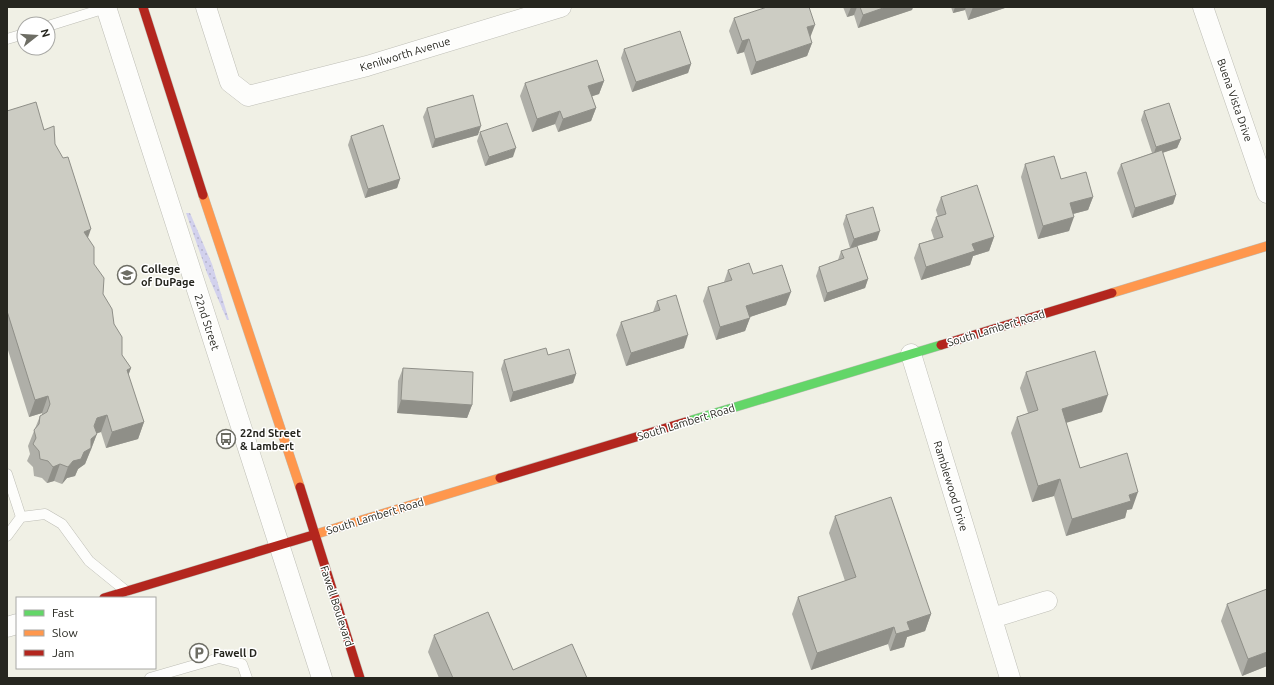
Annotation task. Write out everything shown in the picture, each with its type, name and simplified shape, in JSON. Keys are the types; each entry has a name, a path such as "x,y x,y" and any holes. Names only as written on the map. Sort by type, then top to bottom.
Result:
{"street":[{"name":"22nd Street","path":"107,7 279,545"},
{"path":"143,7 315,534"},
{"name":"Kenilworth Avenue","path":"206,7 230,82 248,96 367,66 561,7"},
{"name":"Buena Vista Drive","path":"1203,7 1267,193"},
{"name":"South Lambert Road","path":"107,597 1267,246"},
{"name":"Ramblewood Drive","path":"911,354 1010,678"},
{"name":"Fawell Boulevard","path":"315,534 360,678"},
{"path":"279,545 322,678"},
{"path":"992,618 1047,601"}],"lane":[{"path":"56,23 107,7"},
{"path":"7,474 21,517"},
{"path":"7,536 21,517 45,514 62,524 89,561 126,591"},
{"path":"150,678 219,658 242,664 247,678"}],"shaded area":[{"path":"186,213 190,213 212,264 229,320 227,320 207,273"}],"building":[{"path":"767,7 809,7 815,25 807,27 812,43 756,62 749,39 742,41 734,18"},
{"path":"860,7 886,7 863,15"},
{"path":"680,31 691,64 636,82 624,49"},
{"path":"597,60 604,81 588,86 596,108 563,119 560,111 537,119 525,83"},
{"path":"473,95 481,126 435,139 427,108"},
{"path":"36,102 44,130 54,126 55,144 63,158 68,157 91,229 84,232 94,247 94,264 104,278 103,294 112,309 114,324 122,337 122,355 131,368 127,370 144,422 112,432 107,415 97,418 94,426 97,434 91,439 91,448 84,452 81,459 73,461 68,467 60,464 53,467 48,461 40,459 39,451 33,444 36,438 34,430 39,424 40,416 47,412 50,404 48,396 35,400 7,311 7,111"},
{"path":"1169,103 1181,139 1156,147 1144,111"},
{"path":"507,123 516,148 489,157 480,132"},
{"path":"383,125 400,179 368,189 351,136"},
{"path":"1162,150 1176,195 1135,208 1121,164"},
{"path":"1054,156 1061,179 1086,172 1093,197 1070,203 1074,217 1043,226 1025,164"},
{"path":"977,185 994,237 972,244 975,251 926,267 919,244 943,237 936,217 946,214 941,197"},
{"path":"873,207 880,231 854,239 846,215"},
{"path":"857,246 868,279 827,293 819,267 844,258 841,251"},
{"path":"749,263 753,274 782,265 791,292 746,306 750,318 720,327 708,287 732,280 728,270"},
{"path":"676,295 688,335 631,353 621,322 660,310 657,301"},
{"path":"546,348 548,355 569,349 576,374 513,392 504,360"},
{"path":"1095,351 1108,395 1062,409 1080,468 1127,453 1138,492 1129,495 1131,501 1072,519 1060,479 1038,486 1017,417 1038,410 1026,372"},
{"path":"403,368 473,372 472,405 401,400"},
{"path":"891,497 931,614 907,622 910,630 896,634 894,627 817,653 798,597 856,577 835,516"},
{"path":"1267,589 1267,652 1248,659 1227,604"},
{"path":"488,612 513,670 572,644 587,678 453,678 434,635"}],"traffic: fast":[{"path":"689,421 941,345"}],"traffic: slow":[{"path":"203,195 300,487"},
{"path":"1112,293 1267,246"},
{"path":"313,535 500,478"}],"traffic: jam":[{"path":"143,7 203,195"},
{"path":"941,345 1112,293"},
{"path":"500,478 689,421"},
{"path":"300,487 360,678"},
{"path":"107,597 313,535"}],"place":[{"name":"College of DuPage","path":"127,275"},
{"name":"22nd Street & Lambert","path":"226,439"},
{"name":"Fawell D","path":"199,653"}]}
